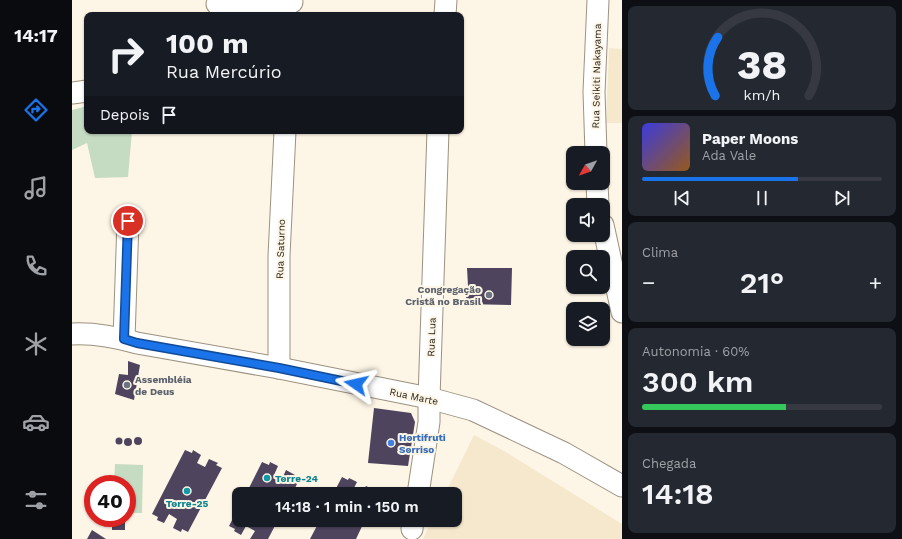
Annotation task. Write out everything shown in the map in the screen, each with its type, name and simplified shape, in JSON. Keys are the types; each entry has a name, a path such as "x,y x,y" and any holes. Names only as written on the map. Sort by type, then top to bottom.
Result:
{"street":[{"path":"445,12 446,0"},
{"name":"Rua Seikiti Nakayama","path":"596,146 594,92 598,0"},
{"path":"212,6 292,6"},
{"path":"72,93 84,91"},
{"name":"Rua Saturno","path":"279,368 279,256 285,134"},
{"name":"Rua Lua","path":"419,487 430,422 429,398 438,134"},
{"path":"124,339 128,221"},
{"path":"607,242 619,284 622,312"},
{"name":"Rua Marte","path":"72,334 124,339 137,343 279,368 429,398 473,410 564,453 622,486"}],"shaded area":[{"path":"609,48 622,49 622,123 606,123"},
{"path":"474,435 504,451 622,524 622,539 423,539 429,527 462,527 462,487 448,487"}],"green space":[{"path":"84,107 84,134 132,134 128,177 95,178 87,143 72,150 72,110"},
{"path":"115,464 143,465 142,513 136,513 136,475 114,475"}],"building":[{"name":"Congregação Cristã no Brasil","path":"467,268 512,268 511,305 465,304 468,286"},
{"name":"Assembléia de Deus","path":"128,361 140,365 134,400 115,394 119,374 128,375"},
{"name":"Hortifruti Sorriso","path":"374,408 411,413 415,422 408,466 368,463"},
{"path":"119,437 122,438 122,444 119,445 116,444 115,441 116,438"},
{"path":"138,437 141,438 141,444 138,445 135,444 134,441 135,438"},
{"path":"128,438 131,439 131,445 128,446 125,445 124,442 125,439"},
{"name":"Torre-25","path":"185,450 192,453 193,450 201,455 197,463 205,467 209,459 218,463 216,465 222,468 188,532 182,529 181,532 173,528 177,519 169,514 164,523 157,520 158,517 152,514"},
{"name":"Torre-24","path":"262,462 269,465 270,462 278,466 274,475 282,479 286,470 295,475 293,477 299,480 296,487 250,487"},
{"path":"342,477 348,480 349,478 357,482 354,487 337,487"},
{"path":"232,520 232,527 245,527 241,535 229,526"},
{"path":"112,527 125,527 125,530 112,530"},
{"path":"248,527 274,527 268,539 250,539 255,531"},
{"path":"316,527 362,527 356,539 310,539"},
{"path":"92,530 106,539 87,539"}],"place":[{"name":"Congregação Cristã no Brasil","path":"489,295"},
{"name":"Assembléia de Deus","path":"127,385"},
{"name":"Hortifruti Sorriso","path":"391,443"},
{"name":"Torre-24","path":"267,478"},
{"name":"Torre-25","path":"187,491"}],"route":[{"path":"128,221 124,339 137,343 279,368 356,384"}]}
